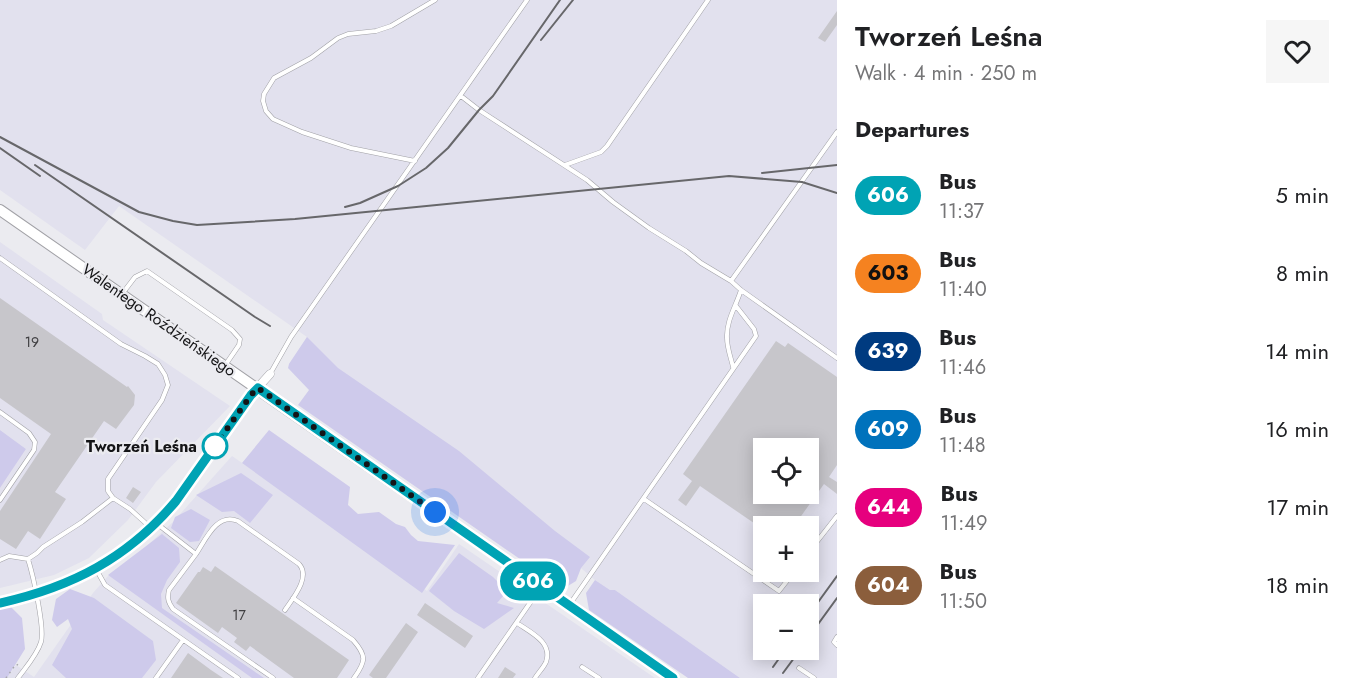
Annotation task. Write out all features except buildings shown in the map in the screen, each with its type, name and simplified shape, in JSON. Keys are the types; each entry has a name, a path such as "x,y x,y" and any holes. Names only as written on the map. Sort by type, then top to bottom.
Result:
{"street":[{"name":"Walentego Roździeńskiego","path":"0,210 673,678"},
{"path":"0,603 62,585 96,569 154,526 189,484 251,395 270,375"}],"lane":[{"path":"415,161 351,148 302,132 273,119 266,111 263,101 264,94 274,78 338,38 391,26 435,0"},
{"path":"270,375 291,337 528,0"},
{"path":"564,165 601,152 607,146 708,0"},
{"path":"460,96 588,180 613,202 649,228 731,281 837,358"},
{"path":"731,281 837,132"},
{"path":"0,258 121,344 158,364 168,385 162,400 108,479 108,490 113,498 196,554"},
{"path":"122,294 135,277 147,271 232,330 240,339 239,345 225,366"},
{"path":"733,368 726,336 741,290"},
{"path":"569,606 756,336 754,329 736,306"},
{"path":"0,412 29,433 35,442 34,450 0,500"},
{"path":"0,560 9,556 28,559 113,498"},
{"path":"644,499 753,573"},
{"path":"819,539 837,516"},
{"path":"273,678 173,609 168,603 168,595 169,590 215,525 220,521 233,518 303,568 304,576 285,610"},
{"path":"18,678 41,644 42,636 40,614 28,559"},
{"path":"96,569 105,585 238,678"},
{"path":"766,582 779,591 786,582"},
{"path":"478,678 541,586"},
{"path":"293,598 353,640 359,647 363,653 362,666 354,678"},
{"path":"517,623 542,641 547,650 546,663 535,678"},
{"path":"837,637 834,642 837,645"},
{"path":"156,678 183,639"},
{"path":"582,667 599,678"},
{"path":"799,668 814,678"}],"path":[{"path":"6,678 16,664 24,670"}],"shaded area":[{"path":"0,0 837,0 837,678 740,678 615,590 610,590 595,580 576,564 289,364 307,337 119,206 85,250 0,190"},
{"path":"0,242 102,314 103,320 230,406 156,482 128,520 89,558 54,575 0,588 0,488 26,449 0,430"},
{"path":"307,337 338,368 459,451 555,531 590,557 581,568 576,581 563,589 298,405 309,390 288,368"},
{"path":"0,430 26,449 0,488"},
{"path":"269,430 350,487 348,505 358,514 379,512 396,524 405,527 418,541 455,545 422,593 242,463"},
{"path":"232,456 427,591 459,544 655,678 7,678 16,665 34,677 93,593 108,576 127,564 173,522"},
{"path":"241,473 273,495 250,523 234,511 222,512 196,495"},
{"path":"191,509 210,520 199,541 190,542 171,528 175,517"},
{"path":"162,534 179,548 180,562 167,580 161,594 162,608 264,678 252,678 108,575"},
{"path":"459,553 501,585 504,595 497,603 514,608 484,629 454,611 429,591"},
{"path":"595,580 610,590 615,590 740,678 688,678 589,610 586,593"},
{"path":"70,589 94,598 153,641 156,660 142,678 66,678 52,665 72,629 68,619 57,627 52,620 56,599"},
{"path":"10,606 22,618 25,649 7,678 0,678 0,609"}],"railway":[{"path":"345,207 360,203 398,186 426,168 448,148 493,96 560,0"},
{"path":"541,40 573,0"},
{"path":"0,137 139,212 197,225 295,219 729,176 802,182 837,193"},
{"path":"0,148 40,176"},
{"path":"35,165 270,326"},
{"path":"762,173 837,165"},
{"path":"819,601 837,576"},
{"path":"819,623 837,598"},
{"path":"773,667 778,660"},
{"path":"783,673 793,660"}],"bus line":[{"name":"606","path":"0,603 74,580 96,569 141,538 176,501 258,388 673,678"}],"place":[{"name":"Tworzeń Leśna","path":"215,446"}],"route":[{"path":"215,446 258,388 435,512"}]}
